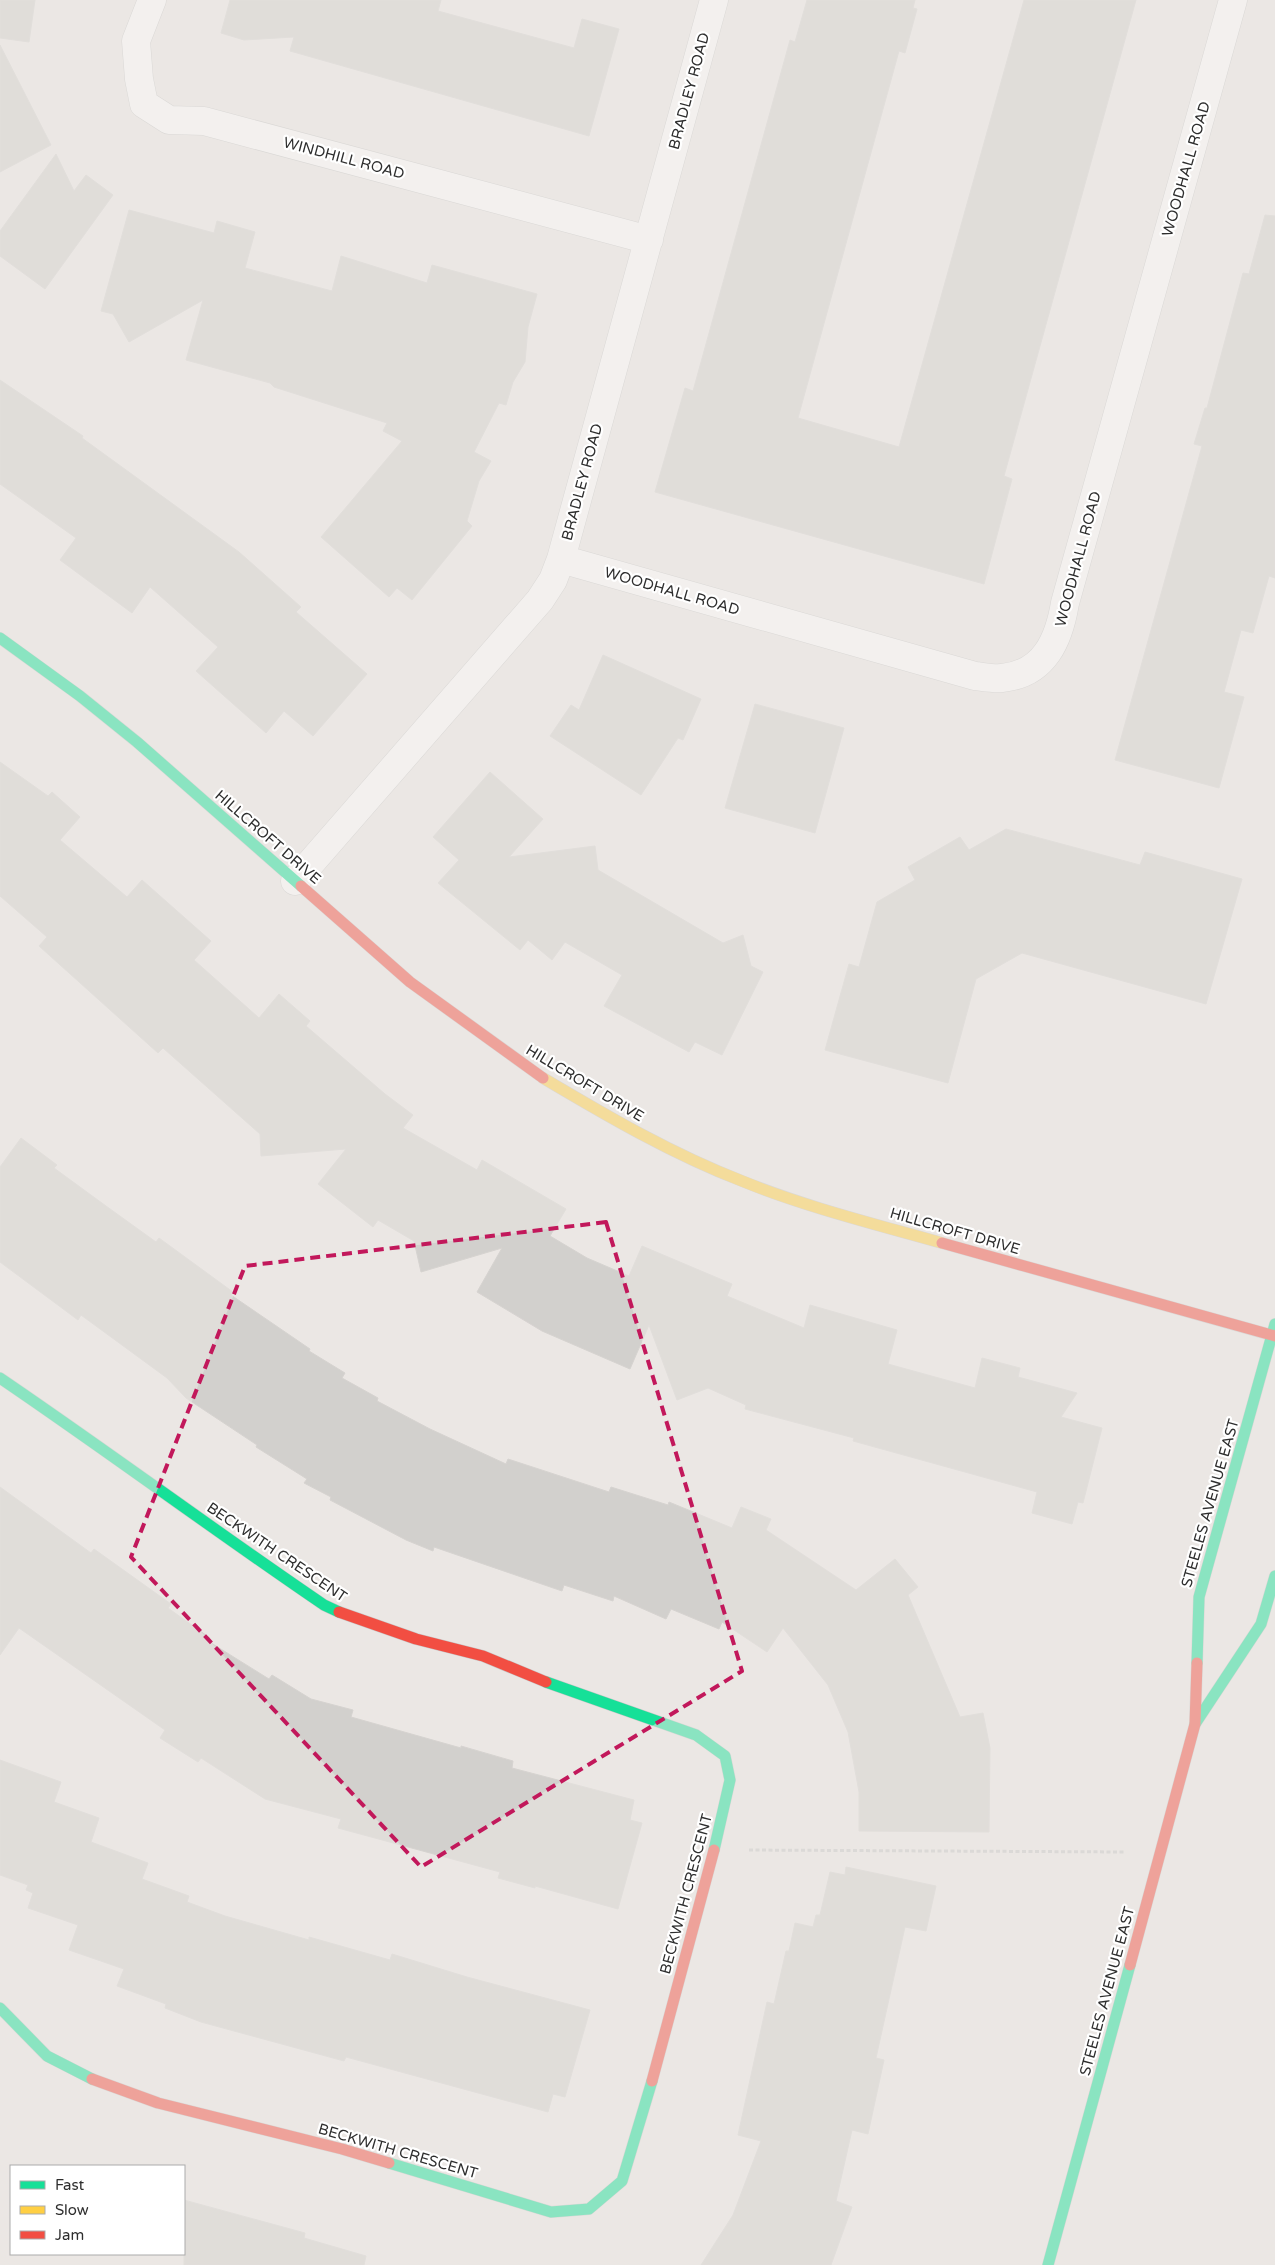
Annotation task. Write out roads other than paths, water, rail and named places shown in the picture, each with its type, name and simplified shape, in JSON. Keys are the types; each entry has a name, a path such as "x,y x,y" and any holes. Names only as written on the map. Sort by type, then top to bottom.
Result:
{"street":[{"name":"WINDHILL ROAD","path":"152,0 136,41 139,79 144,104 169,120 204,121 649,240"},
{"name":"BRADLEY ROAD","path":"295,882 540,600 553,580 561,559 714,0"},
{"name":"WOODHALL ROAD","path":"561,559 975,676 1003,678 1027,670 1046,655 1060,630 1065,603 1233,0"},
{"name":"HILLCROFT DRIVE","path":"0,638 80,696 130,736 410,982 516,1060 613,1120 690,1160 742,1182 825,1210 1274,1331"},
{"name":"STEELES AVENUE EAST","path":"1048,2265 1195,1724 1199,1597 1274,1331"},
{"name":"BECKWITH CRESCENT","path":"0,1378 96,1443 226,1539 324,1605 365,1623 416,1639 484,1656 562,1688 622,1707 696,1735 725,1756 730,1780 714,1852 641,2122 622,2181 589,2209 551,2212 342,2149 158,2103 90,2078 46,2056 0,2008"},
{"name":"STEELES AVENUE EAST","path":"1195,1724 1261,1624 1275,1576"}]}
